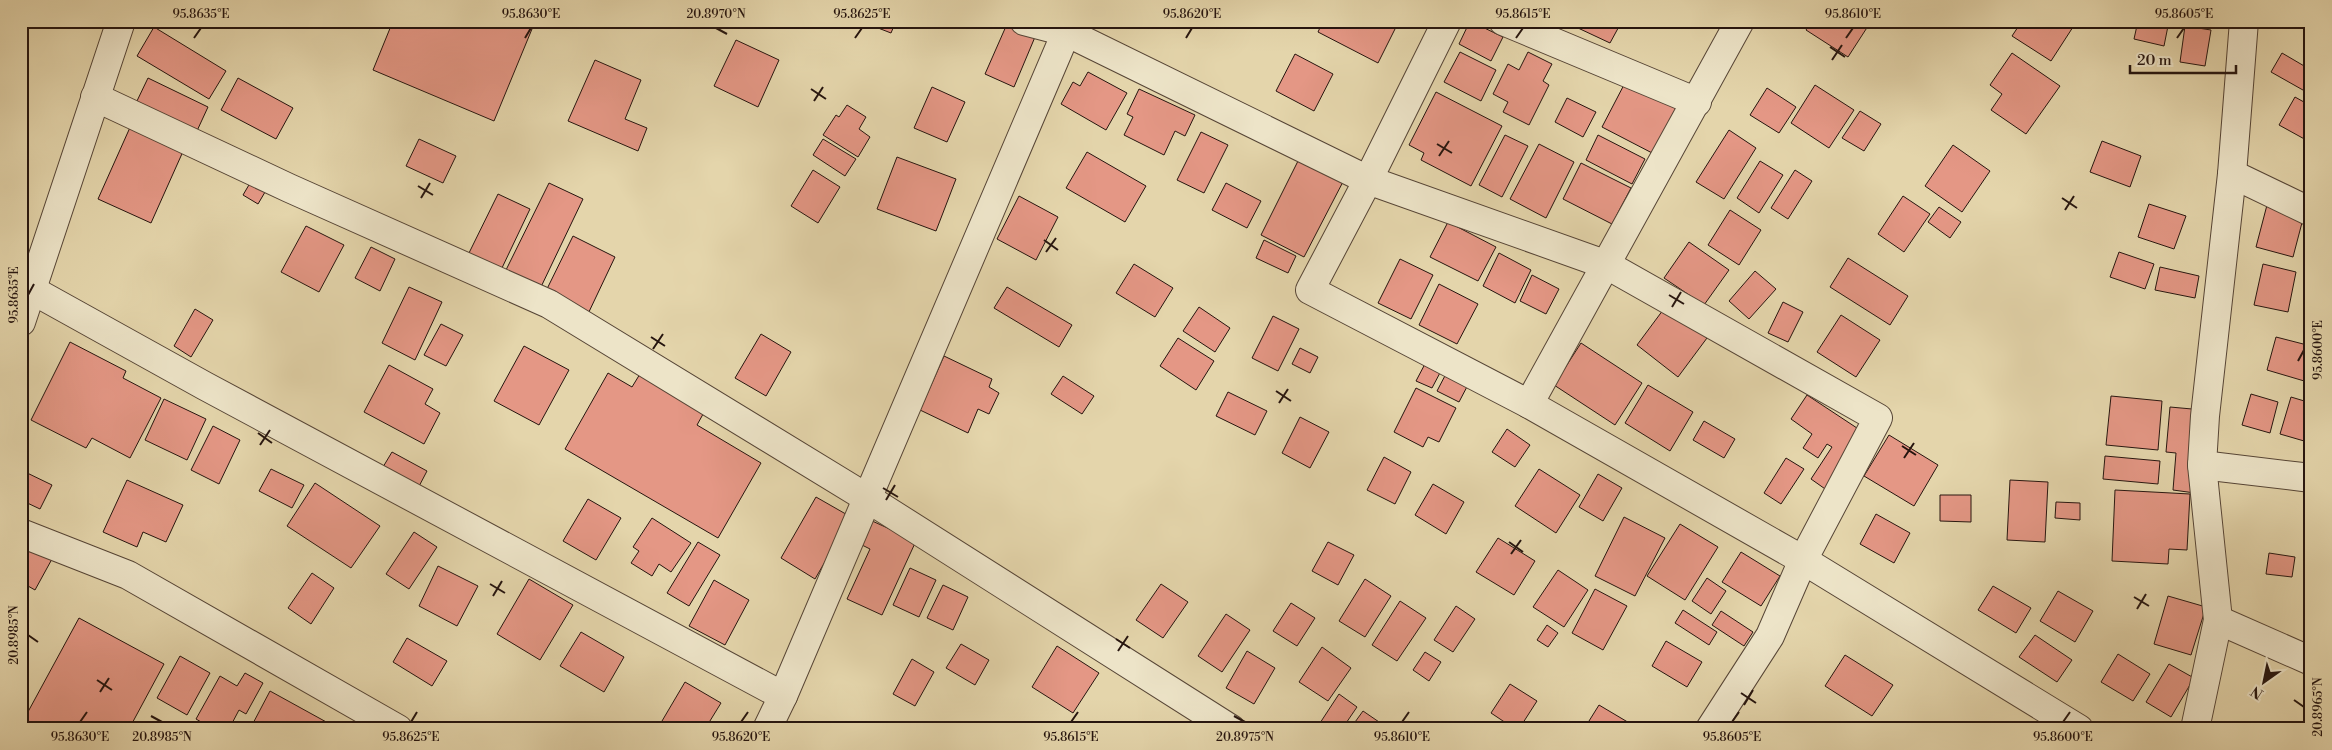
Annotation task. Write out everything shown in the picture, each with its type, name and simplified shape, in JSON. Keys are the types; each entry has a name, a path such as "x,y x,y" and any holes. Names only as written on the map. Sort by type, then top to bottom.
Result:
{"street":[{"path":"21,322 121,21"},
{"path":"1024,21 1068,26 1368,180 1607,265 1878,418 1803,560 1770,636 1710,729"},
{"path":"1447,21 1368,180 1310,290 1529,404 1803,560 2079,729"},
{"path":"1503,21 1697,102"},
{"path":"1529,404 1740,21"},
{"path":"2195,729 2218,620 2202,465 2205,416 2232,174 2244,21"},
{"path":"767,729 783,696 1068,26"},
{"path":"95,97 289,188 549,304 867,498 1231,729"},
{"path":"2232,174 2311,212"},
{"path":"32,290 205,386 783,696"},
{"path":"2202,465 2311,478"},
{"path":"21,533 128,575 398,729"},
{"path":"2218,620 2311,661"}],"building":[{"path":"393,21 514,21 532,29 494,121 373,70"},
{"path":"860,21 896,21 891,33"},
{"path":"1323,21 1399,21 1378,63 1318,32"},
{"path":"1470,21 1503,37 1491,61 1459,44"},
{"path":"1582,21 1622,21 1610,43 1578,28"},
{"path":"1812,21 1868,21 1870,23 1848,57 1806,30"},
{"path":"2022,21 2065,21 2073,27 2051,61 2012,36"},
{"path":"2138,21 2169,21 2164,46 2134,39"},
{"path":"2289,21 2311,21 2311,33"},
{"path":"1007,24 1035,37 1014,87 985,74"},
{"path":"2185,26 2211,30 2205,66 2180,62"},
{"path":"154,27 226,71 209,99 137,56"},
{"path":"736,40 779,60 758,107 714,86"},
{"path":"1460,52 1496,70 1481,101 1444,82"},
{"path":"1528,52 1552,64 1543,81 1549,85 1529,125 1503,112 1508,102 1493,94 1508,64 1519,70"},
{"path":"2012,53 2060,86 2026,134 1991,110 2002,94 1990,85"},
{"path":"2282,53 2311,70 2310,94 2271,72"},
{"path":"1295,54 1333,74 1314,111 1276,91"},
{"path":"595,60 641,80 625,119 647,128 638,151 568,121"},
{"path":"1088,72 1127,93 1106,130 1061,104 1073,82 1080,86"},
{"path":"148,78 208,107 196,133 136,103"},
{"path":"238,78 293,108 276,139 221,110"},
{"path":"1627,79 1680,106 1656,155 1602,127"},
{"path":"1815,85 1854,110 1829,148 1791,123"},
{"path":"932,87 965,102 947,142 914,128"},
{"path":"1767,88 1796,107 1779,133 1750,115"},
{"path":"1139,89 1195,115 1185,136 1175,131 1164,155 1124,135 1133,117 1127,114"},
{"path":"1436,92 1502,126 1471,186 1421,160 1424,153 1409,145"},
{"path":"2295,97 2311,106 2311,136 2308,141 2279,125"},
{"path":"1567,98 1596,112 1583,137 1555,122"},
{"path":"847,105 866,117 859,129 870,137 858,157 823,135 836,115 839,117"},
{"path":"1860,111 1881,124 1864,151 1842,138"},
{"path":"132,123 185,147 151,223 98,199"},
{"path":"1729,130 1756,148 1724,199 1696,182"},
{"path":"1201,132 1228,145 1204,193 1177,180"},
{"path":"1505,135 1528,146 1502,197 1479,185"},
{"path":"1598,135 1645,159 1632,184 1586,160"},
{"path":"419,139 456,156 443,183 406,166"},
{"path":"823,139 856,159 845,176 813,155"},
{"path":"2102,141 2141,156 2130,187 2090,172"},
{"path":"1539,144 1574,162 1546,218 1510,199"},
{"path":"1953,145 1990,171 1962,212 1925,186"},
{"path":"1087,152 1146,186 1125,222 1066,188"},
{"path":"1302,153 1346,176 1304,257 1261,235"},
{"path":"897,157 956,179 936,231 877,209"},
{"path":"1760,161 1783,175 1759,213 1737,198"},
{"path":"1581,163 1631,188 1612,224 1563,199"},
{"path":"813,170 840,187 818,223 791,206"},
{"path":"1795,170 1812,181 1788,219 1771,208"},
{"path":"253,178 268,187 258,204 243,195"},
{"path":"549,183 583,199 540,289 505,272"},
{"path":"1226,183 1261,201 1247,228 1212,210"},
{"path":"498,194 530,209 501,270 468,255"},
{"path":"1019,196 1058,217 1036,260 997,239"},
{"path":"1903,196 1930,214 1904,252 1878,234"},
{"path":"2149,204 2186,216 2174,249 2138,237"},
{"path":"2267,205 2304,215 2293,257 2256,247"},
{"path":"1939,207 1961,222 1950,238 1928,222"},
{"path":"1730,210 1761,230 1739,265 1708,245"},
{"path":"1448,222 1496,247 1478,281 1430,257"},
{"path":"306,226 344,245 319,292 281,272"},
{"path":"573,236 615,257 587,316 544,295"},
{"path":"1264,240 1296,256 1288,273 1256,258"},
{"path":"2311,240 2311,263 2305,261"},
{"path":"1689,242 1729,270 1704,305 1664,278"},
{"path":"371,247 395,259 380,291 355,278"},
{"path":"2119,252 2154,264 2145,289 2110,277"},
{"path":"1499,253 1531,270 1515,303 1483,286"},
{"path":"1848,258 1908,296 1890,325 1830,287"},
{"path":"1400,259 1433,275 1411,319 1378,303"},
{"path":"1134,264 1173,288 1155,317 1116,293"},
{"path":"2263,264 2296,272 2288,312 2254,305"},
{"path":"2160,267 2199,276 2195,298 2155,290"},
{"path":"1755,271 1776,289 1749,319 1729,301"},
{"path":"1532,275 1559,289 1546,314 1520,301"},
{"path":"1439,284 1478,304 1457,344 1419,325"},
{"path":"409,287 442,302 415,360 382,343"},
{"path":"1007,287 1072,325 1059,347 994,308"},
{"path":"1783,302 1803,312 1788,342 1768,333"},
{"path":"1666,306 1707,338 1678,377 1637,345"},
{"path":"1199,307 1230,328 1215,352 1183,331"},
{"path":"195,309 213,320 191,357 174,346"},
{"path":"1841,315 1880,340 1856,377 1817,352"},
{"path":"1273,316 1299,329 1278,371 1252,358"},
{"path":"441,324 463,335 446,366 424,355"},
{"path":"761,334 791,352 766,396 735,378"},
{"path":"2276,337 2311,346 2311,383 2267,370"},
{"path":"1178,338 1214,361 1196,390 1160,366"},
{"path":"70,342 126,371 123,378 161,398 130,458 92,438 86,448 31,420"},
{"path":"1581,343 1642,383 1615,425 1554,385"},
{"path":"524,346 569,370 539,425 494,401"},
{"path":"1300,348 1318,357 1310,373 1292,364"},
{"path":"944,356 992,379 989,387 999,393 989,414 978,409 968,433 920,410"},
{"path":"1426,362 1442,369 1432,388 1416,381"},
{"path":"389,365 433,389 425,404 440,413 424,444 364,412"},
{"path":"643,369 707,407 697,425 761,463 718,538 565,449 608,373 632,387"},
{"path":"1448,370 1470,381 1459,402 1437,391"},
{"path":"1063,376 1094,396 1082,414 1051,394"},
{"path":"1648,385 1693,412 1670,451 1625,423"},
{"path":"1416,388 1456,408 1439,442 1428,437 1423,447 1394,432"},
{"path":"1228,392 1267,411 1255,435 1216,416"},
{"path":"2251,394 2278,402 2270,433 2242,425"},
{"path":"1807,395 1866,434 1828,491 1811,479 1832,447 1827,444 1818,458 1803,448 1812,434 1791,419"},
{"path":"2111,396 2162,401 2158,450 2106,445"},
{"path":"2291,397 2311,403 2311,443 2280,434"},
{"path":"164,399 206,419 187,460 145,440"},
{"path":"2170,407 2203,410 2195,493 2173,490 2176,453 2166,452"},
{"path":"1300,417 1329,432 1310,468 1282,453"},
{"path":"1704,421 1735,439 1724,458 1693,440"},
{"path":"213,426 240,440 219,484 191,470"},
{"path":"1507,429 1530,445 1515,467 1492,452"},
{"path":"1889,435 1938,465 1914,506 1864,476"},
{"path":"392,452 427,471 416,492 380,472"},
{"path":"2105,456 2160,461 2158,484 2103,479"},
{"path":"1384,457 1411,472 1395,504 1367,490"},
{"path":"1786,458 1804,469 1781,504 1764,493"},
{"path":"271,469 304,485 292,508 259,491"},
{"path":"1539,469 1580,495 1556,533 1515,506"},
{"path":"21,470 52,485 40,509 21,500"},
{"path":"1598,474 1622,488 1603,521 1579,507"},
{"path":"127,480 183,505 166,542 143,532 137,547 103,532"},
{"path":"2010,480 2048,482 2045,542 2007,540"},
{"path":"315,483 380,526 351,568 287,526"},
{"path":"1433,484 1464,502 1446,534 1415,515"},
{"path":"2115,490 2190,494 2187,550 2169,549 2168,564 2112,561"},
{"path":"1940,495 1971,495 1971,522 1940,521"},
{"path":"816,497 851,517 815,579 781,558"},
{"path":"588,499 621,518 596,560 563,541"},
{"path":"2056,502 2080,503 2080,520 2055,518"},
{"path":"1876,514 1910,533 1894,563 1860,544"},
{"path":"1624,517 1665,538 1635,596 1595,576"},
{"path":"652,518 691,543 671,572 659,564 652,576 631,563 639,551 633,547"},
{"path":"870,520 916,541 882,615 847,599 870,549 858,543"},
{"path":"1680,524 1718,547 1685,600 1647,576"},
{"path":"414,532 437,547 409,589 386,574"},
{"path":"1498,538 1535,561 1514,595 1476,572"},
{"path":"698,542 720,555 689,606 667,593"},
{"path":"1328,542 1354,555 1338,585 1312,571"},
{"path":"21,543 52,559 35,590 21,582"},
{"path":"1741,552 1780,576 1761,606 1722,582"},
{"path":"2269,553 2295,557 2292,577 2266,574"},
{"path":"438,566 478,586 457,626 419,606"},
{"path":"910,568 936,580 919,617 893,605"},
{"path":"1558,570 1588,590 1564,627 1533,607"},
{"path":"312,573 334,588 311,624 288,608"},
{"path":"1707,578 1726,591 1711,614 1692,601"},
{"path":"529,579 573,605 540,660 497,634"},
{"path":"1365,579 1391,596 1365,637 1339,621"},
{"path":"714,580 749,600 725,645 689,626"},
{"path":"1161,584 1188,602 1163,638 1136,620"},
{"path":"943,585 968,597 953,630 927,618"},
{"path":"1993,586 2031,608 2016,633 1978,610"},
{"path":"1595,589 1627,606 1603,650 1572,633"},
{"path":"2058,591 2093,611 2075,642 2040,621"},
{"path":"2168,596 2206,607 2191,655 2154,644"},
{"path":"1400,601 1426,618 1397,661 1372,645"},
{"path":"1291,603 1315,618 1297,646 1273,631"},
{"path":"1456,606 1475,619 1453,652 1434,640"},
{"path":"1683,610 1717,632 1709,645 1675,623"},
{"path":"1721,611 1753,632 1744,646 1712,625"},
{"path":"1226,614 1250,630 1222,672 1198,656"},
{"path":"79,618 164,664 129,729 37,729 23,721"},
{"path":"1547,625 1558,633 1548,647 1537,640"},
{"path":"581,632 624,657 604,692 560,666"},
{"path":"2035,635 2072,660 2057,682 2019,657"},
{"path":"407,638 447,661 432,686 393,662"},
{"path":"1666,641 1702,662 1687,687 1652,666"},
{"path":"961,644 989,660 975,685 946,668"},
{"path":"1057,646 1099,673 1073,713 1032,687"},
{"path":"1322,647 1351,668 1328,701 1299,682"},
{"path":"1247,651 1275,668 1254,704 1226,688"},
{"path":"1425,652 1441,662 1429,681 1413,670"},
{"path":"2118,654 2150,674 2133,701 2101,682"},
{"path":"1845,655 1893,685 1872,716 1825,686"},
{"path":"180,656 210,673 187,715 157,698"},
{"path":"912,659 934,672 915,706 893,694"},
{"path":"2169,664 2194,678 2171,717 2146,702"},
{"path":"245,673 263,683 246,714 239,710 229,729 213,729 196,719 220,676 237,686"},
{"path":"685,682 721,703 705,729 675,729 662,721"},
{"path":"1510,684 1537,701 1519,729 1515,729 1491,713"},
{"path":"270,691 339,729 250,729"},
{"path":"1339,694 1357,707 1342,729 1329,729 1320,723"},
{"path":"1599,705 1631,724 1628,729 1584,729"},
{"path":"1363,711 1382,724 1379,729 1350,729"},
{"path":"1399,724 1406,729 1396,729"}]}
